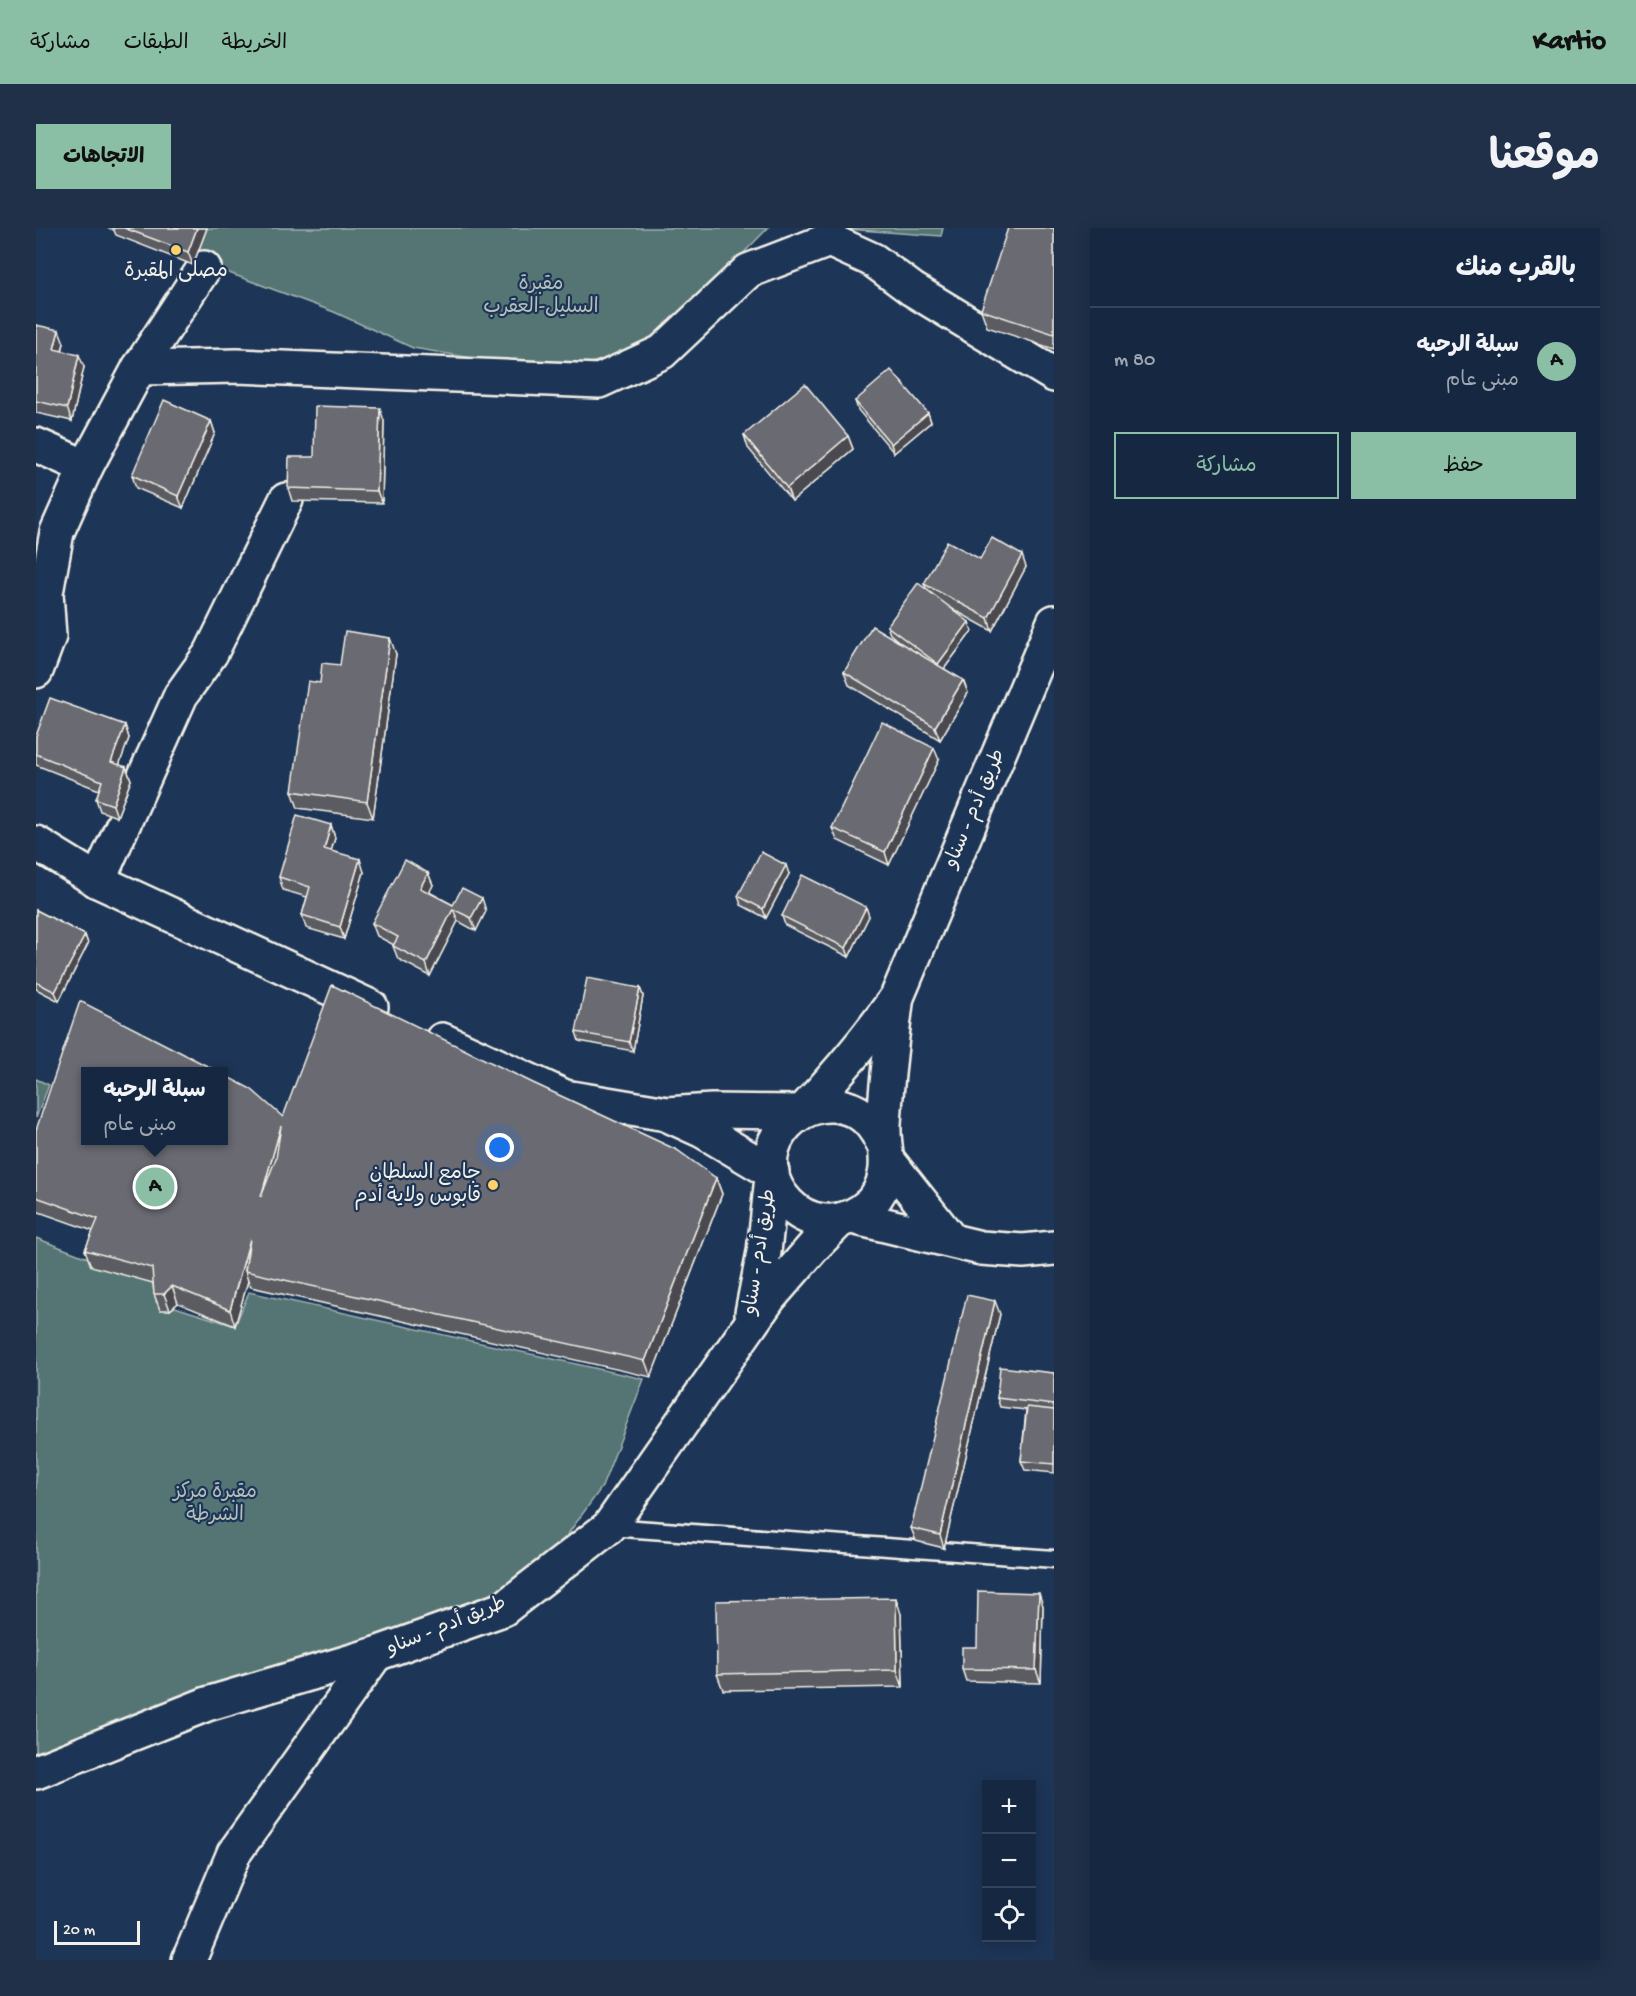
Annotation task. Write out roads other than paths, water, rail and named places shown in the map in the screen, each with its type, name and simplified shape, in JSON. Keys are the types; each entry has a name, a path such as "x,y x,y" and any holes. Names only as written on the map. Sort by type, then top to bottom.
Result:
{"street":[{"path":"140,368 237,366 546,381 599,381 662,352 748,271 829,240 873,260 912,289 1054,375"},
{"path":"36,671 49,636 46,593 57,532 86,467 140,368 204,268"},
{"path":"36,445 86,467"},
{"path":"98,881 181,694 212,653 286,500"},
{"name":"طريق أدم - سناو","path":"801,1112 843,1068 897,997 1054,622"},
{"path":"36,843 98,881 565,1097 667,1114 712,1111 801,1112"},
{"name":"طريق أدم - سناو","path":"885,1151 885,1094 897,997"},
{"path":"951,1240 885,1151 873,1126 858,1112 840,1105 820,1105 801,1112 789,1120 780,1131 771,1158 772,1175 782,1197 798,1212 811,1218 825,1221 846,1218 981,1248 1023,1251 1054,1248"},
{"path":"667,1114 711,1136 772,1175"},
{"path":"846,1218 870,1204 882,1187 885,1151"},
{"name":"طريق أدم - سناو","path":"748,1327 764,1252 772,1175"},
{"name":"طريق أدم - سناو","path":"36,1772 207,1704 376,1654 502,1609 609,1527 748,1327 791,1271 846,1218"},
{"path":"189,1960 234,1853 376,1654"}],"lane":[{"path":"609,1527 1054,1559"}],"place":[{"name":"مصلى المقبرة","path":"176,250"},
{"name":"جامع السلطان قابوس ولاية أدم","path":"493,1185"},
{"name":"سبلة الرحبه","path":"155,1187"}],"park label":[{"name":"مقبرة السليل-العقرب","path":"541,296"},
{"name":"مقبرة مركز الشرطة","path":"215,1504"}]}
